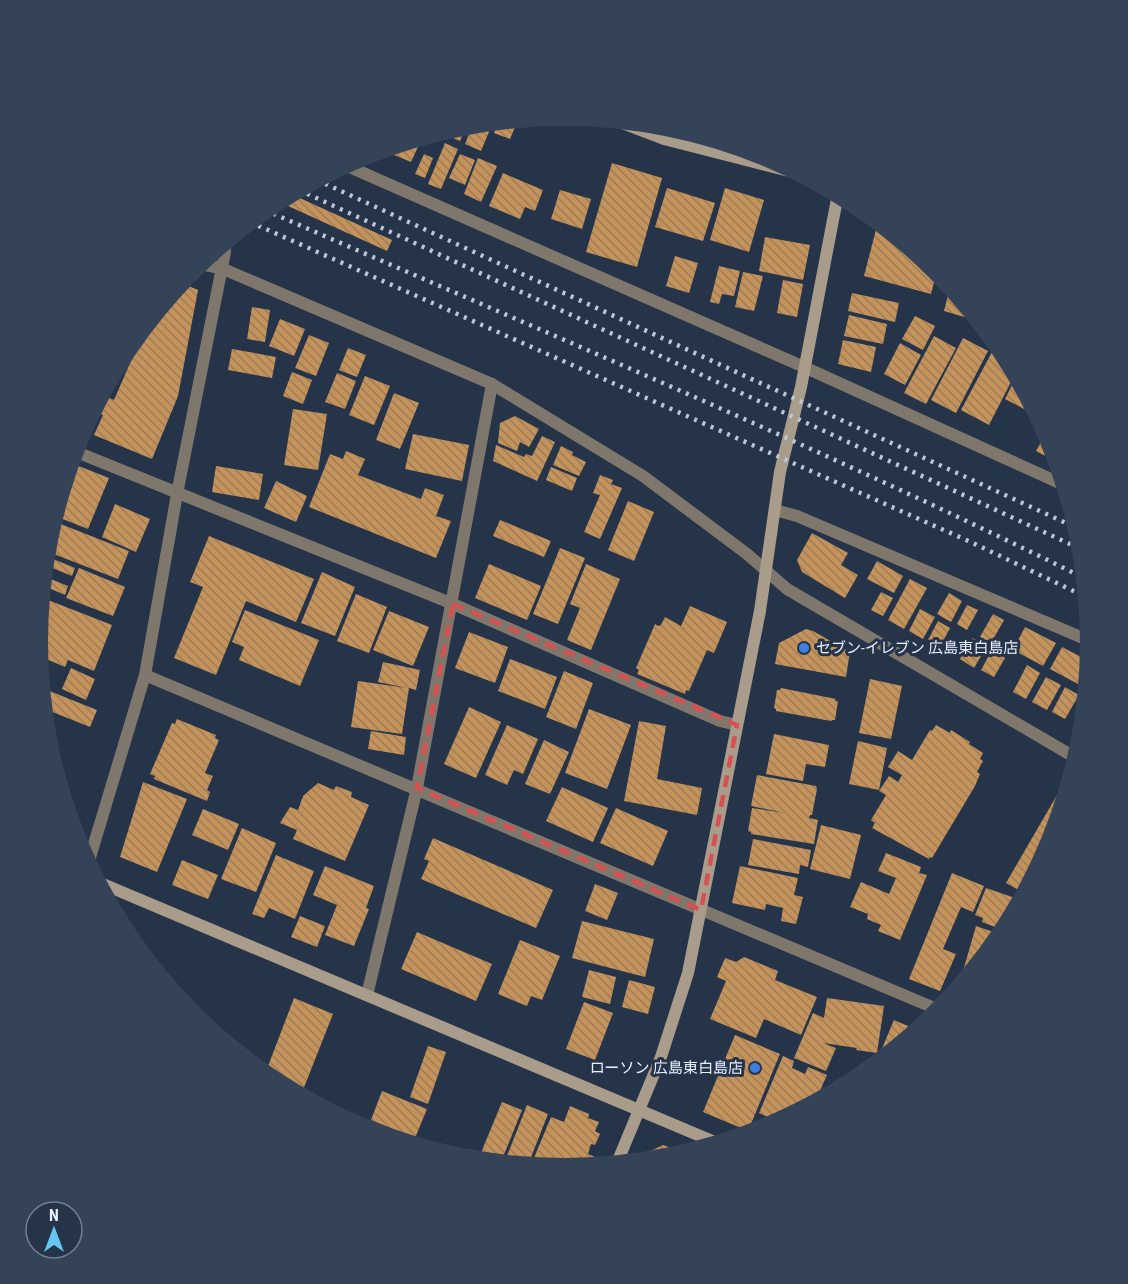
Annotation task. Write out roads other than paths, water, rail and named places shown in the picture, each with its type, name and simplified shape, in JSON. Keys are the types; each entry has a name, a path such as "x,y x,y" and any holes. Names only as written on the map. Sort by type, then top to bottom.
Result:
{"street":[{"path":"648,133 752,161"},
{"path":"356,170 804,367 1054,481"},
{"path":"620,1155 661,1057 688,973 766,571 780,472 804,367 836,204"},
{"path":"92,850 145,675 177,494 225,253"},
{"path":"211,266 221,268 492,384 643,476 747,554 787,589 1068,753"},
{"path":"367,995 417,788 453,604 492,384"},
{"path":"83,455 453,604 720,721 737,725"},
{"path":"775,510 797,516 1080,637"},
{"path":"145,675 930,1006"},
{"path":"110,887 705,1138"}],"railway":[{"path":"326,184 1066,523"},
{"path":"308,194 1071,544"},
{"path":"275,214 882,481 1076,574"},
{"path":"259,226 973,543 1078,593"}],"place":[{"name":"セブン-イレブン 広島東白島店","path":"804,648"},
{"name":"ローソン 広島東白島店","path":"755,1068"}]}
